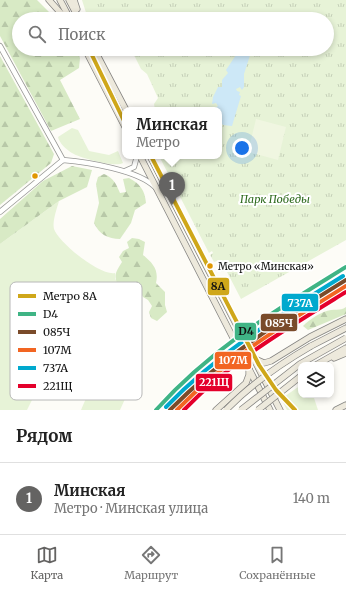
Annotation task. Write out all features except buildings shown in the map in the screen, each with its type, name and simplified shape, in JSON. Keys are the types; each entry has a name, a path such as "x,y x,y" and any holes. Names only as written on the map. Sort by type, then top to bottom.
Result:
{"main road":[{"path":"49,0 60,12"},
{"path":"60,0 66,12"},
{"path":"69,0 76,12"},
{"path":"74,0 78,12"},
{"path":"89,56 122,121"},
{"path":"98,56 124,107"},
{"path":"140,159 158,190 270,410"},
{"path":"152,159 280,410"},
{"path":"253,357 260,362 271,361 310,337 346,319"},
{"path":"226,410 243,393 269,373 323,339 346,328"},
{"path":"242,410 300,364 346,338"},
{"path":"323,362 346,348"},
{"path":"325,362 346,353"},
{"path":"216,410 246,383 249,375 248,367"},
{"path":"258,410 298,378"},
{"path":"336,410 346,405"}],"street":[{"path":"0,46 63,160"},
{"path":"121,171 128,171 134,167 137,159"},
{"path":"0,212 63,160 75,161 138,175 158,190"}],"green space":[{"path":"0,0 37,0 49,12 12,12 12,56 79,56 79,68 60,80 80,119 51,131 0,36"},
{"name":"Парк Победы","path":"82,0 346,0 346,240 241,299 227,272 219,272 217,269 221,267 217,261 214,262 210,255 213,253 212,251 209,253 161,159 222,159 222,107 154,107 154,104 158,98 147,74 141,69 134,56 334,56 334,12 86,12"},
{"path":"0,56 54,154 51,163 0,205"},
{"path":"256,119 286,127 278,160 248,152"},
{"path":"72,128 78,130 89,151 109,155 118,151 123,163 113,164 98,162 70,152 62,144 58,137"},
{"path":"72,166 92,170 87,187 59,201 0,244 0,219 43,181"},
{"path":"104,174 112,179 120,193 126,192 123,179 129,178 139,185 144,194 146,203 135,210 131,223 120,239 104,235 98,230 94,223 99,203 96,184 98,177"},
{"path":"59,201 54,223 54,229 57,235 72,250 90,264 108,273 115,273 115,279 118,282 10,282 10,400 32,400 27,410 0,410 0,244"},
{"path":"132,238 145,242 143,255 154,267 157,274 156,283 165,292 165,305 167,312 157,321 151,318 149,312 152,306 142,295 142,282 116,282 116,274 122,262 119,257 123,251 129,248 127,242"},
{"path":"346,307 346,314 308,330 303,326 324,312"},
{"path":"298,387 298,398 314,398 318,410 287,410 281,399"},
{"path":"85,400 124,400 120,410 81,410"}],"water":[{"path":"235,56 250,56 244,74 244,87 242,90 240,87 236,89 240,92 239,95 241,96 232,126 223,125 222,107 217,107 218,106 216,103 212,104 213,97 218,87 222,87 222,80 228,73 226,70"}],"railway":[{"path":"298,318 346,293"}],"metro line":[{"name":"8А","path":"92,56 122,117"},
{"name":"8А","path":"153,159 259,365 276,390 295,410"}],"transit line":[{"name":"D4","path":"156,410 200,367 222,349 294,299 346,267"},
{"name":"737А","path":"166,407 186,387 228,352 273,320 343,276"},
{"name":"085Ч","path":"170,410 232,356 276,324 346,280"},
{"name":"107М","path":"177,410 216,374 236,358 279,328 346,286"},
{"name":"221Щ","path":"184,410 202,392 241,360 282,332 346,292"}],"place":[{"name":"Минская","path":"172,205"},
{"name":"Метро «Минская»","path":"210,266"}]}
